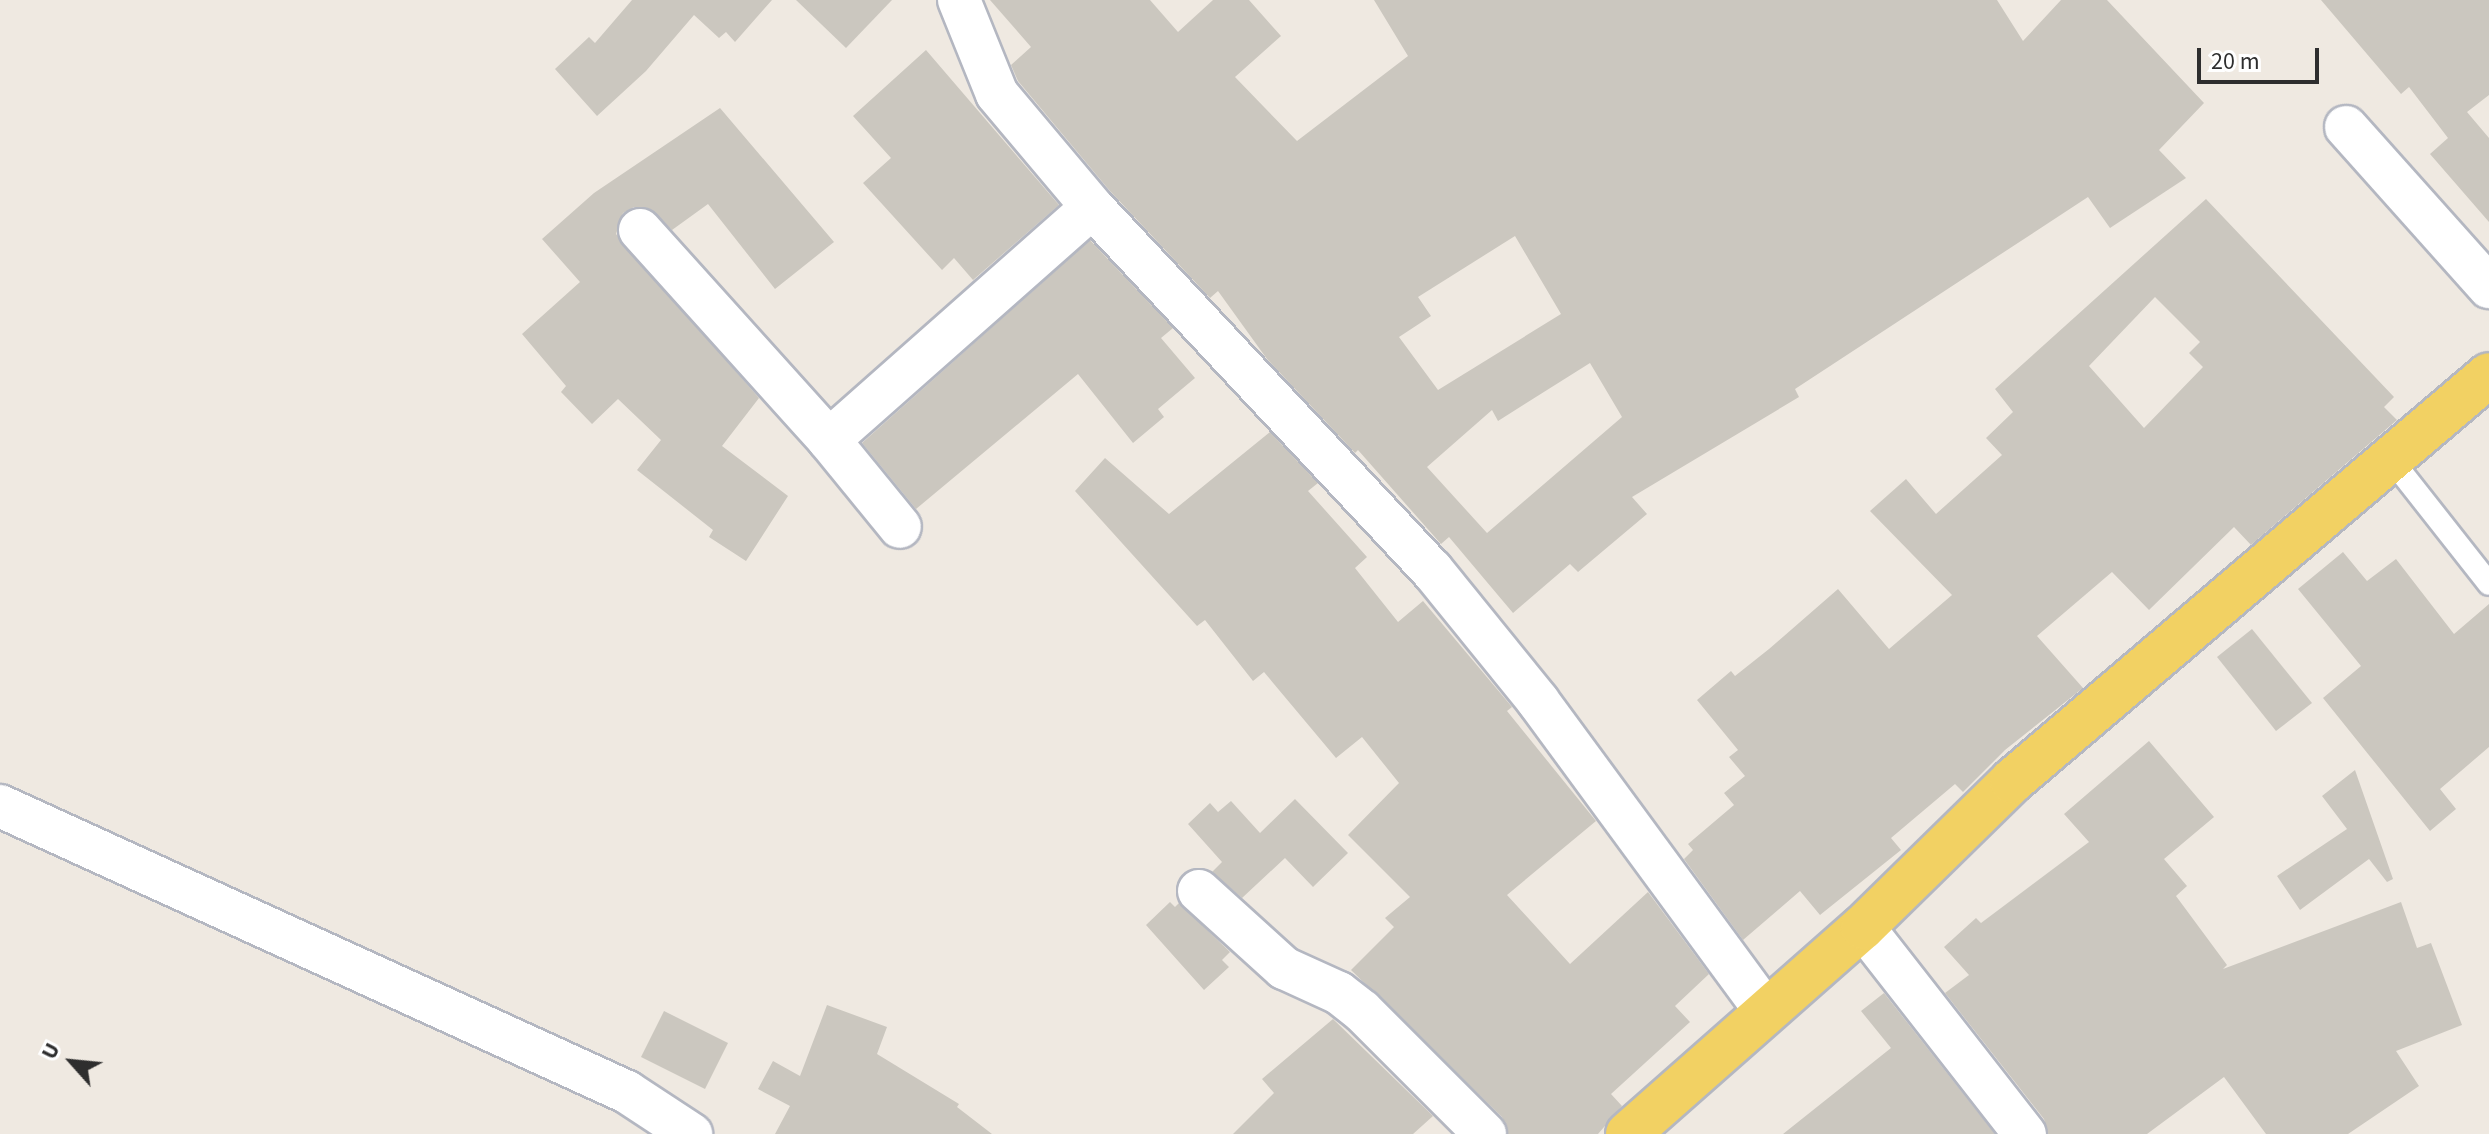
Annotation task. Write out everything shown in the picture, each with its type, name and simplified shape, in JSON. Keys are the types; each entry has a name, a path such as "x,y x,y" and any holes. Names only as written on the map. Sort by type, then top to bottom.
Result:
{"main road":[{"path":"1628,1134 1863,927 2012,781 2489,375"}],"street":[{"path":"959,0 997,94 1092,207 1432,570 1538,701 1766,1011"},
{"path":"2346,127 2489,287"},
{"path":"829,440 1092,207"},
{"path":"640,230 829,440 900,527"},
{"path":"0,806 627,1092 691,1134"},
{"path":"1199,891 1284,968 1339,993 1362,1011 1485,1134"},
{"path":"1863,927 2025,1134"}],"lane":[{"path":"2390,458 2489,584"}],"building":[{"path":"632,0 772,0 735,42 726,32 719,38 694,15 646,71 597,116 555,69 589,37 595,43"},
{"path":"796,0 892,0 846,48"},
{"path":"990,0 1150,0 1178,32 1213,0 1249,0 1281,36 1235,77 1297,141 1408,56 1374,0 1997,0 2023,41 2061,0 2107,0 2204,103 2159,150 2186,178 2110,228 2088,197 1795,389 1799,397 1632,497 1647,514 1578,572 1570,564 1513,613 1449,537 1441,544 1358,450 1355,453 1267,359 1218,291 1210,298 1110,191 1018,81 1011,65 1031,47","holes":["1515,236 1561,314 1438,390 1399,337 1431,316 1418,297","1590,363 1622,417 1487,533 1427,467 1492,410 1498,421"]},
{"path":"2321,0 2489,0 2489,95 2467,112 2489,138 2489,222 2430,154 2448,138 2409,87 2401,94"},
{"path":"926,50 1059,205 973,280 954,258 942,270 863,183 891,158 853,116"},
{"path":"720,108 834,242 775,289 708,204 672,230 648,208 634,207 623,213 616,234 759,398 722,446 788,496 746,561 709,537 713,530 637,470 661,440 618,399 592,424 561,392 566,386 522,334 580,282 542,239 594,193"},
{"path":"2206,199 2394,397 2384,407 2397,420 2251,545 2234,527 2149,610 2112,572 2037,636 2083,688 2005,750 1963,792 1955,784 1891,838 1901,850 1820,915 1800,891 1743,940 1684,859 1693,850 1688,844 1734,805 1724,793 1745,776 1729,757 1738,750 1697,700 1731,671 1735,676 1838,589 1889,649 1952,595 1870,511 1906,479 1936,514 2002,455 1986,438 2013,412 1995,389","holes":["2155,297 2200,342 2189,353 2203,367 2144,428 2089,366"]},
{"path":"1090,240 1173,328 1161,338 1195,378 1158,409 1164,417 1133,443 1078,374 916,509 862,443"},
{"path":"1270,432 1318,483 1308,491 1367,557 1355,568 1398,622 1423,601 1512,707 1507,711 1596,821 1507,895 1570,964 1648,892 1709,974 1675,1006 1690,1022 1611,1094 1622,1106 1598,1134 1508,1134 1502,1117 1351,970 1394,927 1385,918 1410,897 1348,835 1399,783 1362,737 1336,758 1264,672 1253,681 1205,620 1197,626 1075,491 1105,458 1169,514"},
{"path":"2343,552 2367,581 2396,559 2454,634 2489,604 2489,747 2440,789 2456,809 2430,831 2323,698 2361,666 2298,589"},
{"path":"2252,629 2312,703 2276,731 2217,657"},
{"path":"2149,741 2214,817 2164,859 2187,886 2176,896 2227,965 2223,969 2401,902 2417,948 2431,943 2462,1025 2396,1051 2419,1086 2348,1134 2266,1134 2224,1077 2147,1134 2048,1134 2044,1119 1945,993 1969,975 1944,947 1976,918 1981,923 2089,842 2064,814"},
{"path":"2355,770 2393,879 2387,882 2369,859 2300,910 2277,876 2347,829 2322,796"},
{"path":"1295,799 1348,853 1313,887 1285,858 1242,898 1212,872 1222,862 1188,824 1210,803 1218,812 1231,801 1260,833"},
{"path":"1170,902 1175,907 1179,903 1230,952 1222,960 1229,967 1204,990 1146,925"},
{"path":"1884,993 1995,1134 1783,1134 1891,1048 1861,1011"},
{"path":"827,1005 887,1027 877,1054 959,1104 957,1107 992,1134 775,1134 790,1106 758,1089 773,1061 800,1076"},
{"path":"664,1011 728,1043 705,1089 641,1057"},
{"path":"1333,1019 1433,1116 1413,1134 1233,1134 1274,1093 1262,1079"}]}
